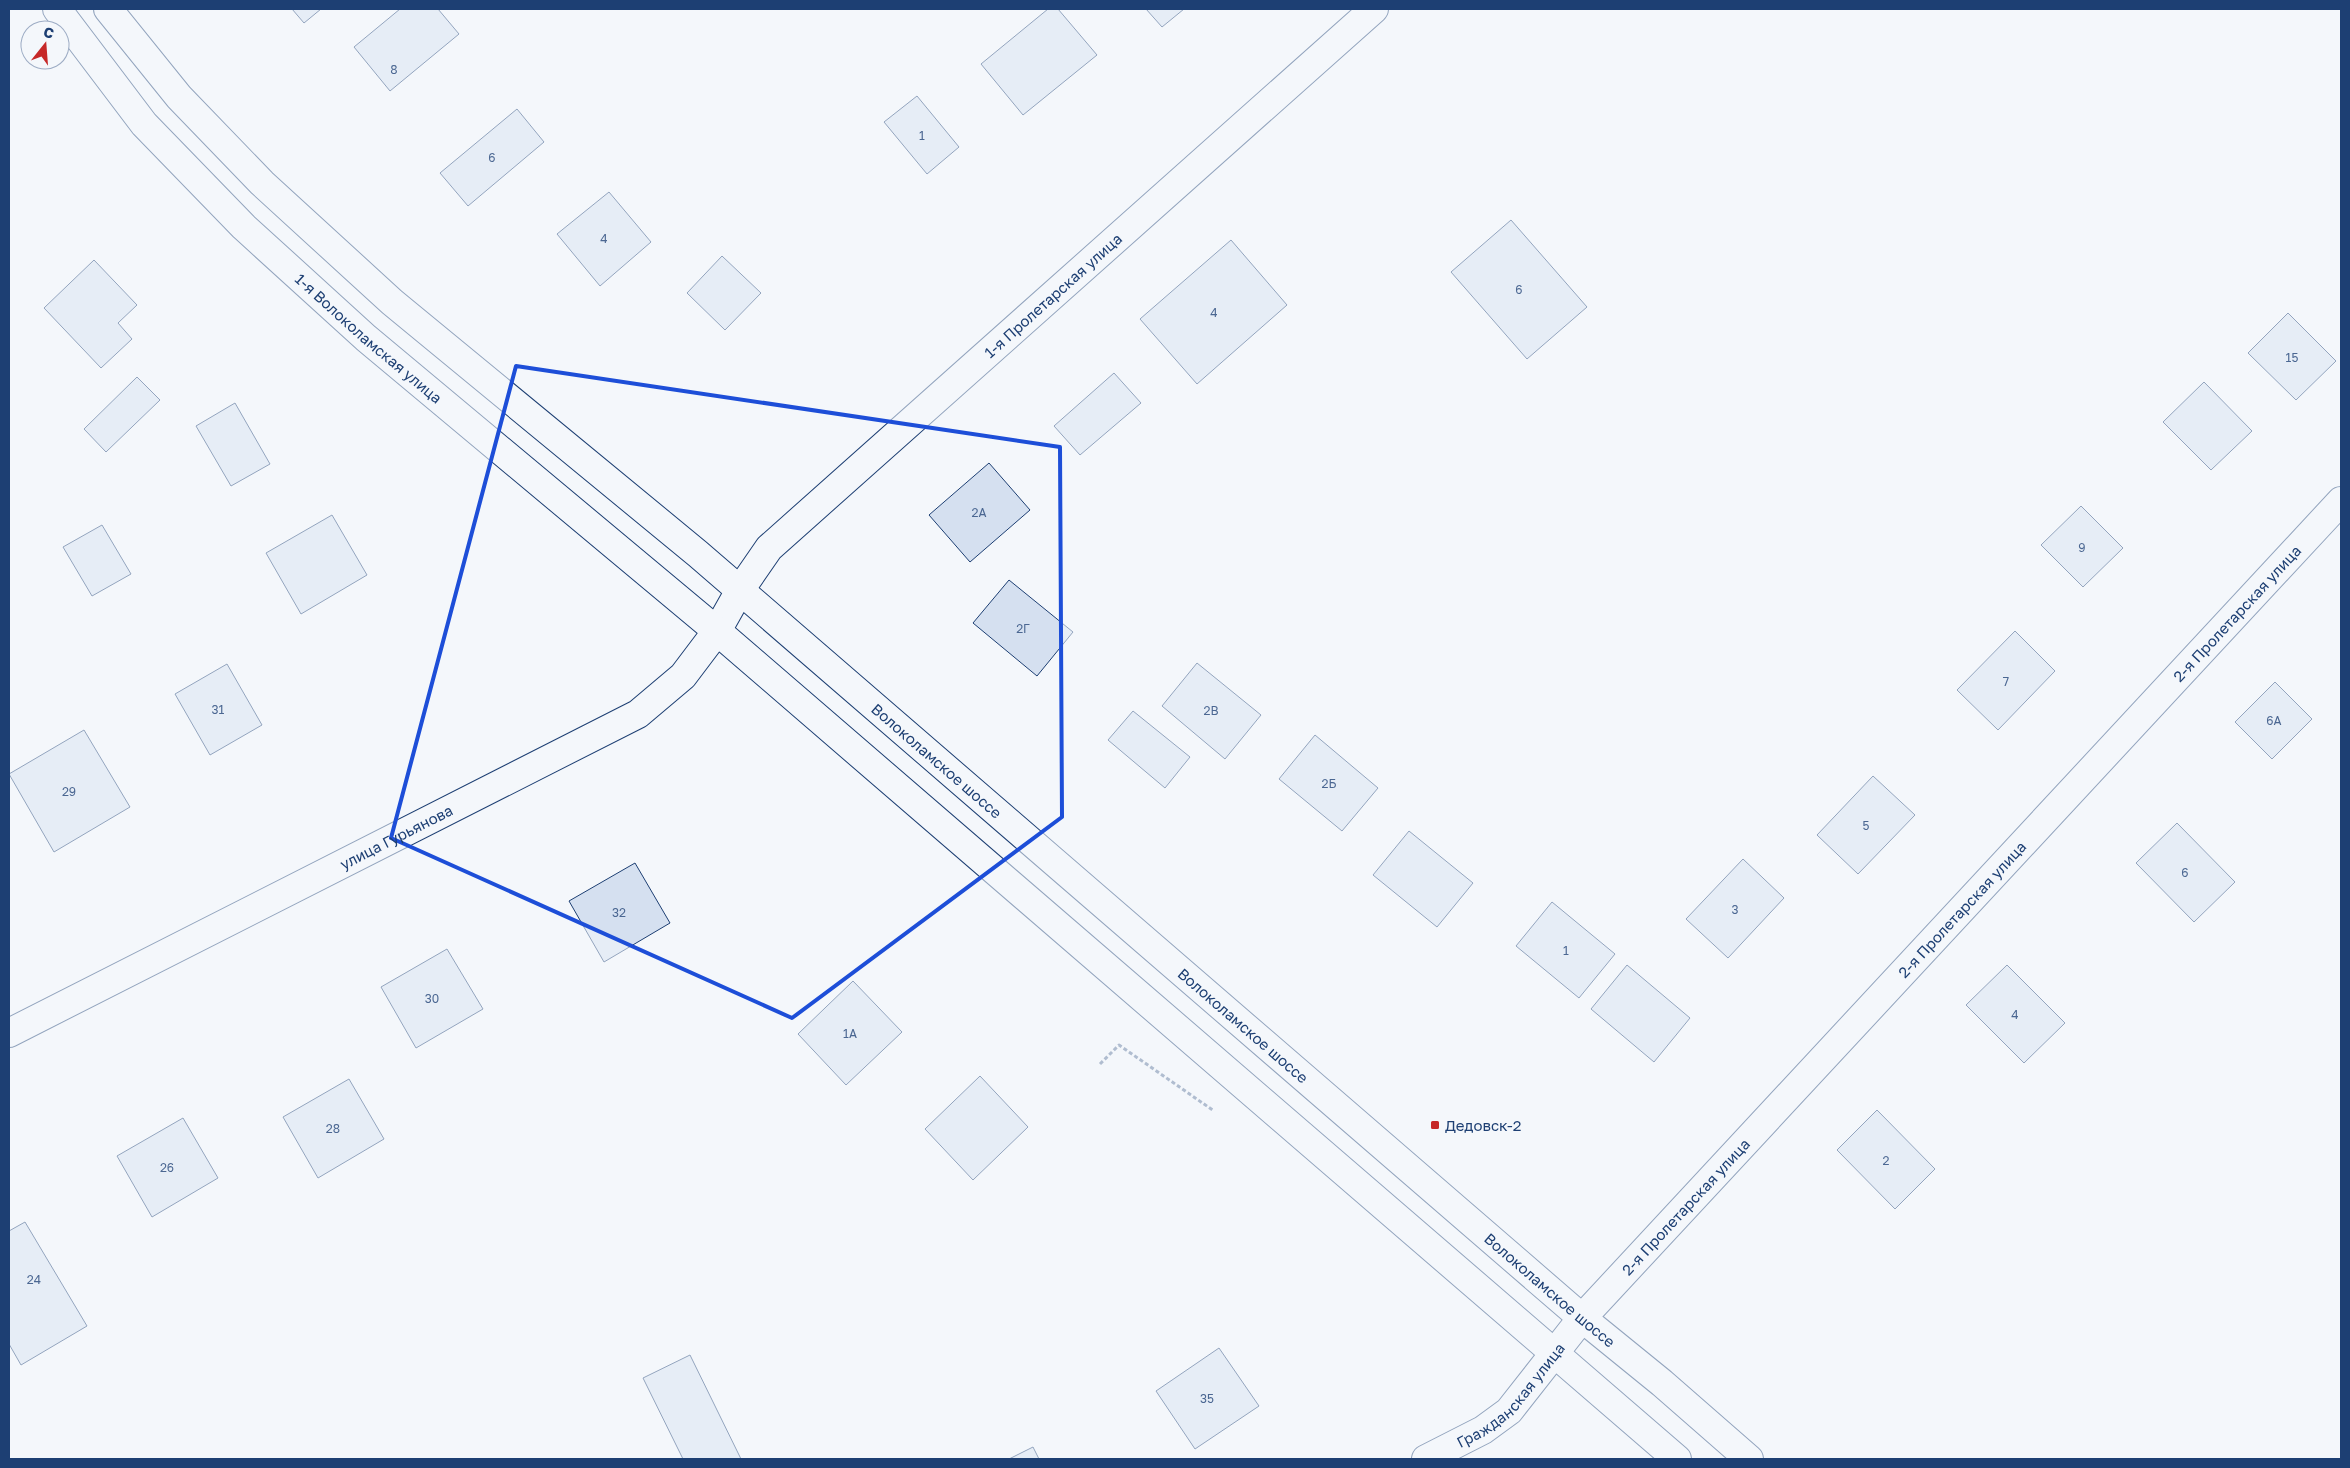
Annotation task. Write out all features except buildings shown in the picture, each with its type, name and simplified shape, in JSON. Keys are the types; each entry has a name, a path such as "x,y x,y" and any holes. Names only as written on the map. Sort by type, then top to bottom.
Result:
{"main road":[{"name":"1-я Волоколамская улица","path":"57,9 144,124 244,227 366,338 717,630"},
{"path":"108,9 179,97 262,183 392,302 740,590"},
{"name":"1-я Пролетарская улица","path":"740,590 769,548 1374,9"},
{"name":"2-я Пролетарская улица","path":"1582,1318 2341,501"},
{"name":"улица Гурьянова","path":"9,1033 638,714 683,676 717,630 740,590"},
{"name":"Волоколамское шоссе","path":"740,590 1582,1318 1662,1383 1750,1459"},
{"path":"717,630 1677,1459"},
{"name":"Гражданская улица","path":"1426,1459 1483,1430 1508,1411 1582,1318"}],"path":[{"path":"1100,1064 1119,1044 1214,1111"}],"highlighted area":[{"path":"516,366 1060,447 1062,817 792,1018 391,838"}],"place":[{"name":"Дедовск-2","path":"1435,1125"}]}
